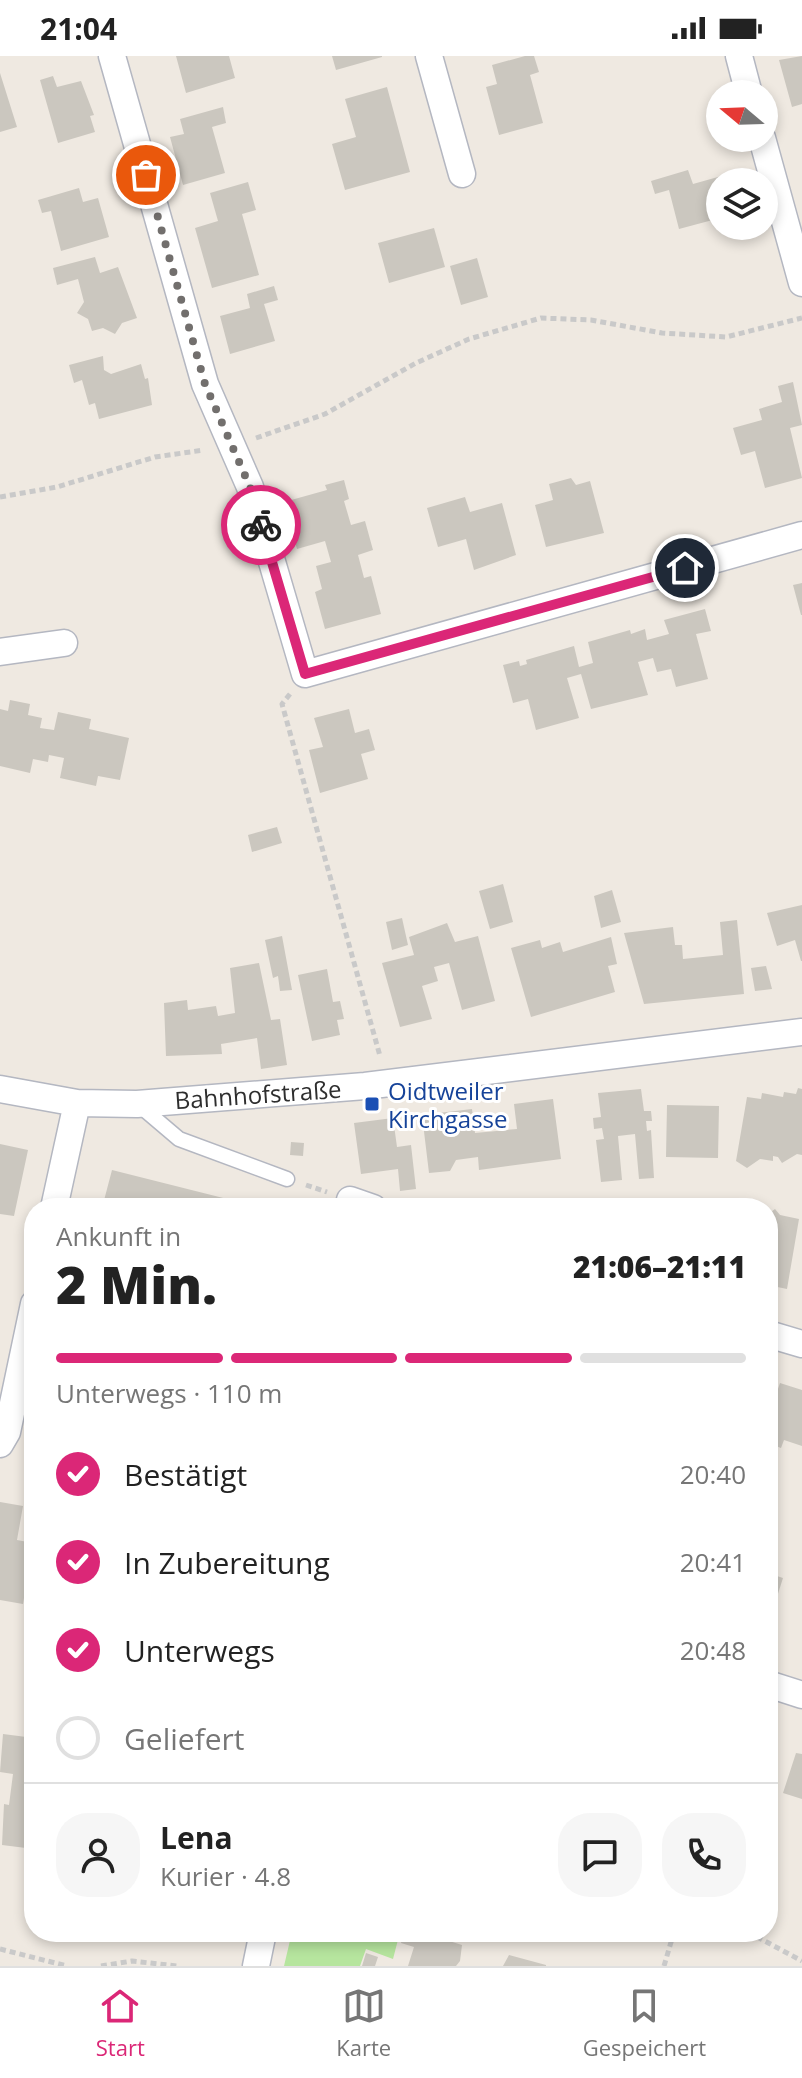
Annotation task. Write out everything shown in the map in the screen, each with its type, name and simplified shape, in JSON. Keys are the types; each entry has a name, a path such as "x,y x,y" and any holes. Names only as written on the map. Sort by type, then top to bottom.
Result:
{"street":[{"path":"112,56 205,384 250,487 305,674 802,535"},
{"path":"429,56 462,174"},
{"path":"739,56 745,80"},
{"path":"766,152 802,283"},
{"path":"0,652 64,643"},
{"name":"Bahnhofstraße","path":"0,1089 77,1103 137,1104 387,1083 802,1032"},
{"path":"56,1198 77,1103"},
{"path":"778,1337 802,1344"},
{"path":"0,1444 7,1432 24,1351"},
{"path":"778,1687 802,1695"},
{"path":"256,1966 261,1942"}],"lane":[{"path":"137,1104 179,1139 287,1179"}],"path":[{"path":"0,497 57,487 155,457 230,447 325,414 416,363 469,339 541,318 591,320 662,333 726,337 802,318"},
{"path":"305,674 282,704 387,1083"},
{"path":"287,1179 344,1198"},
{"path":"664,1966 671,1942"},
{"path":"767,1942 802,1961"},
{"path":"0,1949 67,1966"},
{"path":"101,1966 132,1961 177,1966"}],"green space":[{"path":"290,1942 397,1942 393,1959 366,1949 360,1966 284,1966"}],"building":[{"path":"176,56 229,56 235,78 186,93"},
{"path":"332,56 382,56 382,57 336,70"},
{"path":"534,56 539,72 530,75 543,123 499,135 486,87 497,84 492,65"},
{"path":"802,56 802,104 792,107 779,60"},
{"path":"0,73 17,127 0,132"},
{"path":"53,76 57,87 81,81 94,115 90,116 95,132 58,143 40,80"},
{"path":"387,87 410,172 345,190 332,144 356,137 345,99"},
{"path":"223,107 226,123 212,127 225,173 183,185 170,137 184,134 180,119"},
{"path":"688,170 693,184 706,180 706,222 679,229 669,190 655,194 651,181"},
{"path":"248,182 256,210 242,214 259,275 212,288 195,228 218,221 210,193"},
{"path":"79,188 83,202 98,198 109,237 61,251 51,211 42,213 38,200"},
{"path":"434,228 445,267 389,283 378,243"},
{"path":"95,257 100,273 118,267 137,318 122,323 115,334 103,328 92,331 88,319 77,313 84,302 78,279 57,285 53,268"},
{"path":"477,258 488,297 461,305 450,266"},
{"path":"274,286 278,300 264,304 275,341 230,354 220,316 250,308 247,294"},
{"path":"103,356 104,370 111,374 141,364 145,379 148,378 152,405 99,419 95,403 89,405 82,380 74,383 69,365"},
{"path":"793,382 802,425 790,428 802,478 765,488 755,451 741,455 733,428 762,420 759,409 782,402 778,386"},
{"path":"571,478 576,485 590,481 604,533 546,547 535,505 553,500 549,484"},
{"path":"344,480 349,499 344,501 351,525 365,521 373,550 358,555 364,578 371,576 381,614 325,629 315,592 322,589 316,566 331,562 325,541 297,549 284,502 327,490 325,485"},
{"path":"465,497 470,512 502,503 516,555 474,570 466,539 438,547 427,508"},
{"path":"802,583 802,615 801,615 793,585"},
{"path":"705,609 711,631 696,634 708,679 676,687 671,669 657,672 653,658 638,662 648,695 591,709 581,674 567,678 579,718 536,730 528,699 513,703 503,665 519,661 520,666 527,664 526,660 574,646 579,667 593,663 588,642 630,630 631,634 645,629 647,640 669,634 664,620"},
{"path":"10,700 30,704 28,715 42,718 40,728 54,730 58,712 91,719 89,729 129,738 120,780 98,776 96,786 60,778 64,758 49,755 48,762 33,759 30,773 0,766 0,709 8,711"},
{"path":"349,709 355,733 369,729 375,750 361,754 368,779 320,793 309,750 323,747 314,718"},
{"path":"277,827 282,843 252,852 248,835"},
{"path":"503,884 513,922 490,929 479,891"},
{"path":"612,890 621,922 601,928 594,896"},
{"path":"802,905 801,961 795,940 777,946 767,913"},
{"path":"402,918 408,945 392,950 386,922"},
{"path":"737,920 744,994 644,1004 624,933 673,927 675,945 682,945 683,959 723,955 720,922"},
{"path":"447,923 455,942 478,936 495,1001 462,1010 449,963 434,967 438,981 422,986 432,1019 400,1027 382,963 414,955 409,937"},
{"path":"282,936 292,990 280,991 278,976 273,978 265,940"},
{"path":"611,937 617,964 608,966 615,992 531,1017 511,948 540,940 542,948 560,942 563,952"},
{"path":"259,963 271,1020 280,1019 287,1065 261,1069 257,1038 221,1044 222,1054 166,1056 164,1003 187,1000 188,1010 216,1006 218,1016 235,1013 230,968"},
{"path":"766,966 772,989 755,991 751,968"},
{"path":"327,969 333,1002 340,1001 344,1019 337,1020 340,1035 312,1041 298,975"},
{"path":"798,1088 802,1089 802,1155 797,1154 782,1163 773,1156 773,1161 760,1159 747,1168 736,1161 747,1097 761,1099 762,1093 783,1097 784,1092 796,1094"},
{"path":"641,1089 644,1111 651,1111 652,1121 646,1121 647,1131 651,1130 654,1178 639,1179 635,1134 618,1136 622,1180 601,1182 596,1140 604,1139 602,1128 594,1129 593,1118 601,1117 598,1093"},
{"path":"553,1099 561,1159 479,1170 478,1157 456,1160 450,1171 429,1173 422,1115 472,1109 475,1133 517,1129 514,1104"},
{"path":"667,1105 719,1106 718,1158 666,1157"},
{"path":"393,1118 397,1147 411,1145 416,1189 400,1191 398,1169 361,1174 354,1123"},
{"path":"291,1142 304,1143 303,1156 290,1155"},
{"path":"0,1144 28,1150 14,1216 0,1214"},
{"path":"112,1170 223,1198 105,1198"},
{"path":"778,1213 799,1219 787,1289 778,1287"},
{"path":"780,1383 802,1390 802,1446 784,1440 781,1448 778,1447"},
{"path":"0,1502 23,1506 17,1540 24,1541 24,1598 23,1604 0,1600"},
{"path":"778,1576 783,1578 778,1594"},
{"path":"3,1734 24,1737 24,1848 2,1845 4,1804 9,1805 13,1774 0,1772"},
{"path":"796,1753 802,1754 802,1799 783,1793"},
{"path":"452,1942 462,1945 460,1961 456,1966 408,1966 414,1947 401,1943"},
{"path":"366,1953 378,1957 375,1966 362,1966"},
{"path":"509,1955 546,1965 546,1966 503,1966"}],"way so far":[{"path":"146,175 205,384 250,487 261,525"}],"place":[{"name":"Oidtweiler Kirchgasse","path":"372,1104"}],"route":[{"path":"261,525 305,674 685,568"}]}
